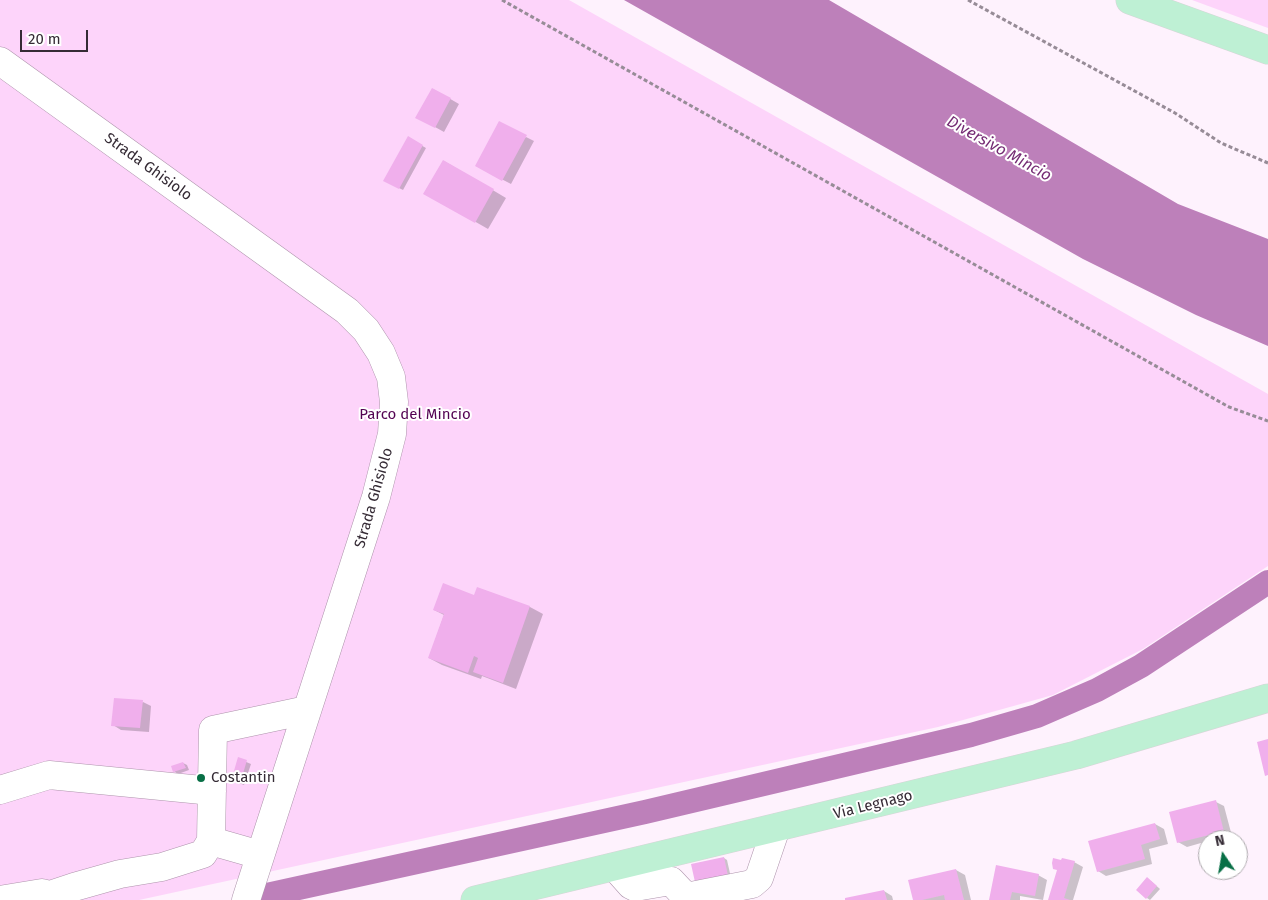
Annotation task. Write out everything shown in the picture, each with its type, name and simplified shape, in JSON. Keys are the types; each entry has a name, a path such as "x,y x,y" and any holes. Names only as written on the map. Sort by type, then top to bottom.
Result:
{"main road":[{"path":"1130,0 1268,50"},
{"name":"Via Legnago","path":"475,900 1076,756 1268,698"}],"street":[{"name":"Strada Ghisiolo","path":"0,61 347,311 366,330 381,352 391,377 394,402 392,434 376,496 246,900"},
{"path":"0,900 42,893 48,897 120,874 162,867 203,854 211,841 213,730 307,710"},
{"path":"0,790 49,774 212,791"},
{"path":"615,867 635,887 671,881 686,897 752,884 759,878 776,828"},
{"path":"211,841 260,856"}],"path":[{"path":"502,0 1228,406 1268,421"},
{"path":"968,0 1175,113 1222,143 1268,163"}],"green space":[{"name":"Parco del Mincio","path":"0,0 569,0 1268,394 1268,566 1143,649 1053,695 938,727 139,900 0,900"},
{"path":"1192,0 1268,0 1268,28"}],"water":[{"name":"Diversivo Mincio","path":"624,0 829,0 1178,204 1268,239 1268,346 1196,315 1083,259"}],"building":[{"path":"432,88 451,98 435,128 415,118"},
{"path":"499,121 527,135 502,181 475,166"},
{"path":"408,136 423,145 399,189 383,181"},
{"path":"443,160 494,189 475,223 423,194"},
{"path":"443,583 474,595 477,587 530,606 503,683 473,672 478,658 474,656 468,673 428,658 444,614 433,610"},
{"path":"114,698 143,700 140,728 111,726"},
{"path":"1268,739 1268,775 1265,776 1257,742"},
{"path":"238,757 247,760 240,784 231,781"},
{"path":"183,762 186,768 173,772 171,766"},
{"path":"1216,800 1224,830 1198,830 1198,838 1177,843 1169,812"},
{"path":"1155,823 1160,839 1141,845 1145,859 1097,872 1088,841"},
{"path":"724,857 733,900 699,900 691,864"},
{"path":"1053,858 1075,861 1064,898 1070,900 1048,900 1057,870 1053,869"},
{"path":"996,865 1039,874 1035,896 1012,892 1010,900 989,900"},
{"path":"956,869 964,900 945,900 944,895 913,900 908,880"},
{"path":"1147,877 1157,886 1146,899 1136,890"},
{"path":"884,890 887,900 845,900 845,898"}],"waterway":[{"path":"244,900 645,812 971,735 1037,716 1097,690 1141,666 1268,582"}],"place":[{"name":"Costantin","path":"201,778"}]}
